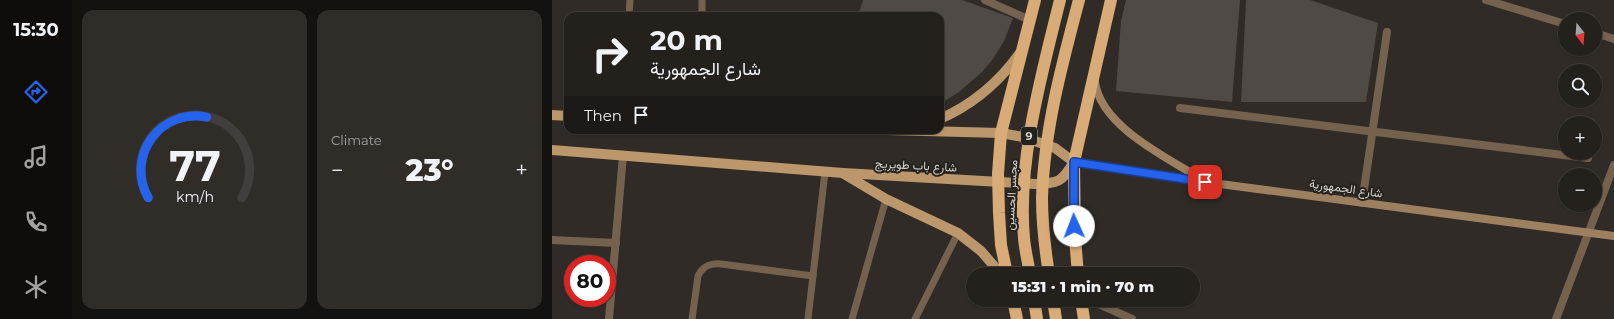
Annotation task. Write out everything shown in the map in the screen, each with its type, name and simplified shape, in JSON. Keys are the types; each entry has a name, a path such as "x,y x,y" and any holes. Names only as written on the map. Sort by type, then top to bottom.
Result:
{"highway":[{"path":"1006,267 1001,245 998,182 1001,133 1035,0"},
{"name":"مجسر الحسين","path":"1029,267 1024,238 1023,196 1030,133 1060,0"},
{"name":"9","path":"1048,267 1044,238 1042,198 1047,140 1079,0"},
{"path":"1077,267 1075,238 1074,162 1111,0"},
{"path":"1014,307 1017,319"},
{"path":"1035,307 1037,319"},
{"path":"1054,307 1056,319"},
{"path":"1082,307 1084,319"}],"main road":[{"path":"944,117 962,107 992,85 1012,65 1022,52"},
{"path":"1094,77 1096,91 1101,102 1122,126 1148,145 1205,182"},
{"path":"552,115 564,116"},
{"path":"944,131 1001,133 1023,137 1054,148 1074,162"},
{"name":"شارع باب طويريج","path":"552,150 825,172 1035,184 1056,183 1065,177 1074,162"},
{"name":"شارع الجمهورية","path":"1074,162 1205,182 1614,236"},
{"path":"843,173 886,199 958,233 981,251 995,267"}],"street":[{"path":"985,0 1030,20"},
{"path":"1486,0 1558,22"},
{"path":"1362,203 1387,32"},
{"path":"1602,35 1614,39"},
{"path":"1180,108 1558,154"},
{"path":"609,319 623,155"},
{"path":"1556,319 1614,165"},
{"path":"552,240 616,243"},
{"path":"1105,307 1132,319"}],"lane":[{"path":"628,12 630,0"},
{"path":"702,0 702,12"},
{"path":"808,319 825,172"},
{"path":"852,319 886,199"},
{"path":"915,319 958,233"},
{"path":"692,319 698,276 700,271 710,264 721,264 813,276"}],"building":[{"path":"863,0 962,0 1013,18 1004,41 993,59 982,72 959,92 944,101 944,12 859,12"},
{"path":"1126,0 1240,0 1232,102 1116,91 1121,21"},
{"path":"1246,0 1310,0 1378,23 1366,102 1241,102"}],"route":[{"path":"1074,226 1074,162 1205,182"}]}
